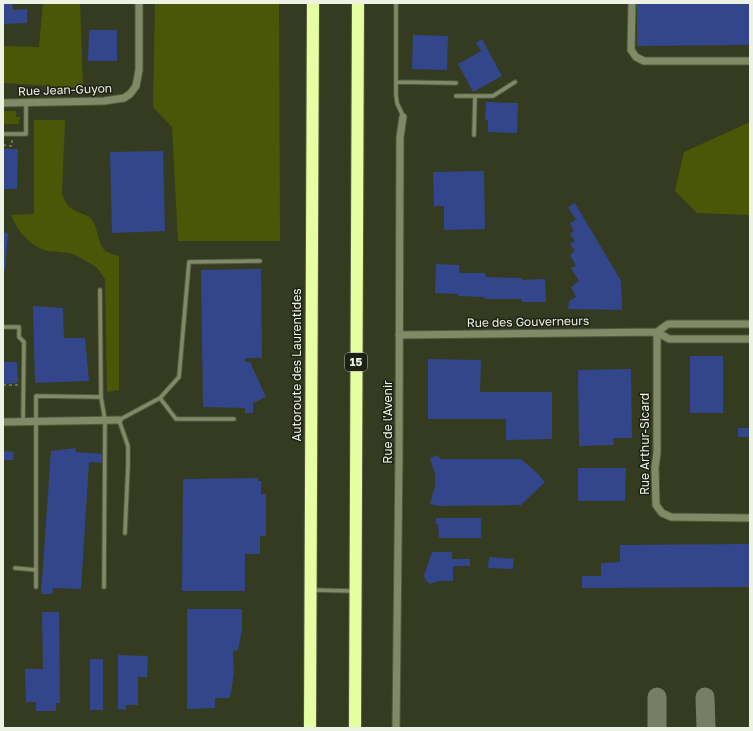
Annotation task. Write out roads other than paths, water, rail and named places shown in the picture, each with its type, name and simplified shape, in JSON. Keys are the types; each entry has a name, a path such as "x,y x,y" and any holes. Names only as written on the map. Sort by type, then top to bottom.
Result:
{"highway":[{"name":"Autoroute des Laurentides","path":"310,728 313,3"},
{"name":"15","path":"355,728 358,3"}],"street":[{"name":"Rue Jean-Guyon","path":"3,103 104,101 124,98 130,94 136,86 139,70 139,3"},
{"path":"632,3 631,50 636,57 644,61 750,61"},
{"name":"Rue de l'Avenir","path":"396,728 400,137 404,117"},
{"name":"Rue des Gouverneurs","path":"657,332 668,324 750,324"},
{"name":"Rue des Gouverneurs","path":"399,335 657,332 669,339 750,339"},
{"name":"Rue Arthur-Sicard","path":"657,332 657,453 655,467 656,505 662,513 671,518 750,518"},
{"path":"3,422 119,420"}],"lane":[{"path":"396,3 396,99 404,117"},
{"path":"396,82 456,83"},
{"path":"456,96 494,96 515,82"},
{"path":"474,135 475,96"},
{"path":"3,134 26,134 26,103"},
{"path":"125,533 128,446 119,420 160,398 179,377 189,262 260,261"},
{"path":"100,290 101,397 105,420 104,587"},
{"path":"3,328 19,327 19,338 24,342 23,422"},
{"path":"36,588 36,396 101,397"},
{"path":"160,398 176,419 234,419"},
{"path":"15,568 36,570"},
{"path":"311,590 356,591"}]}
